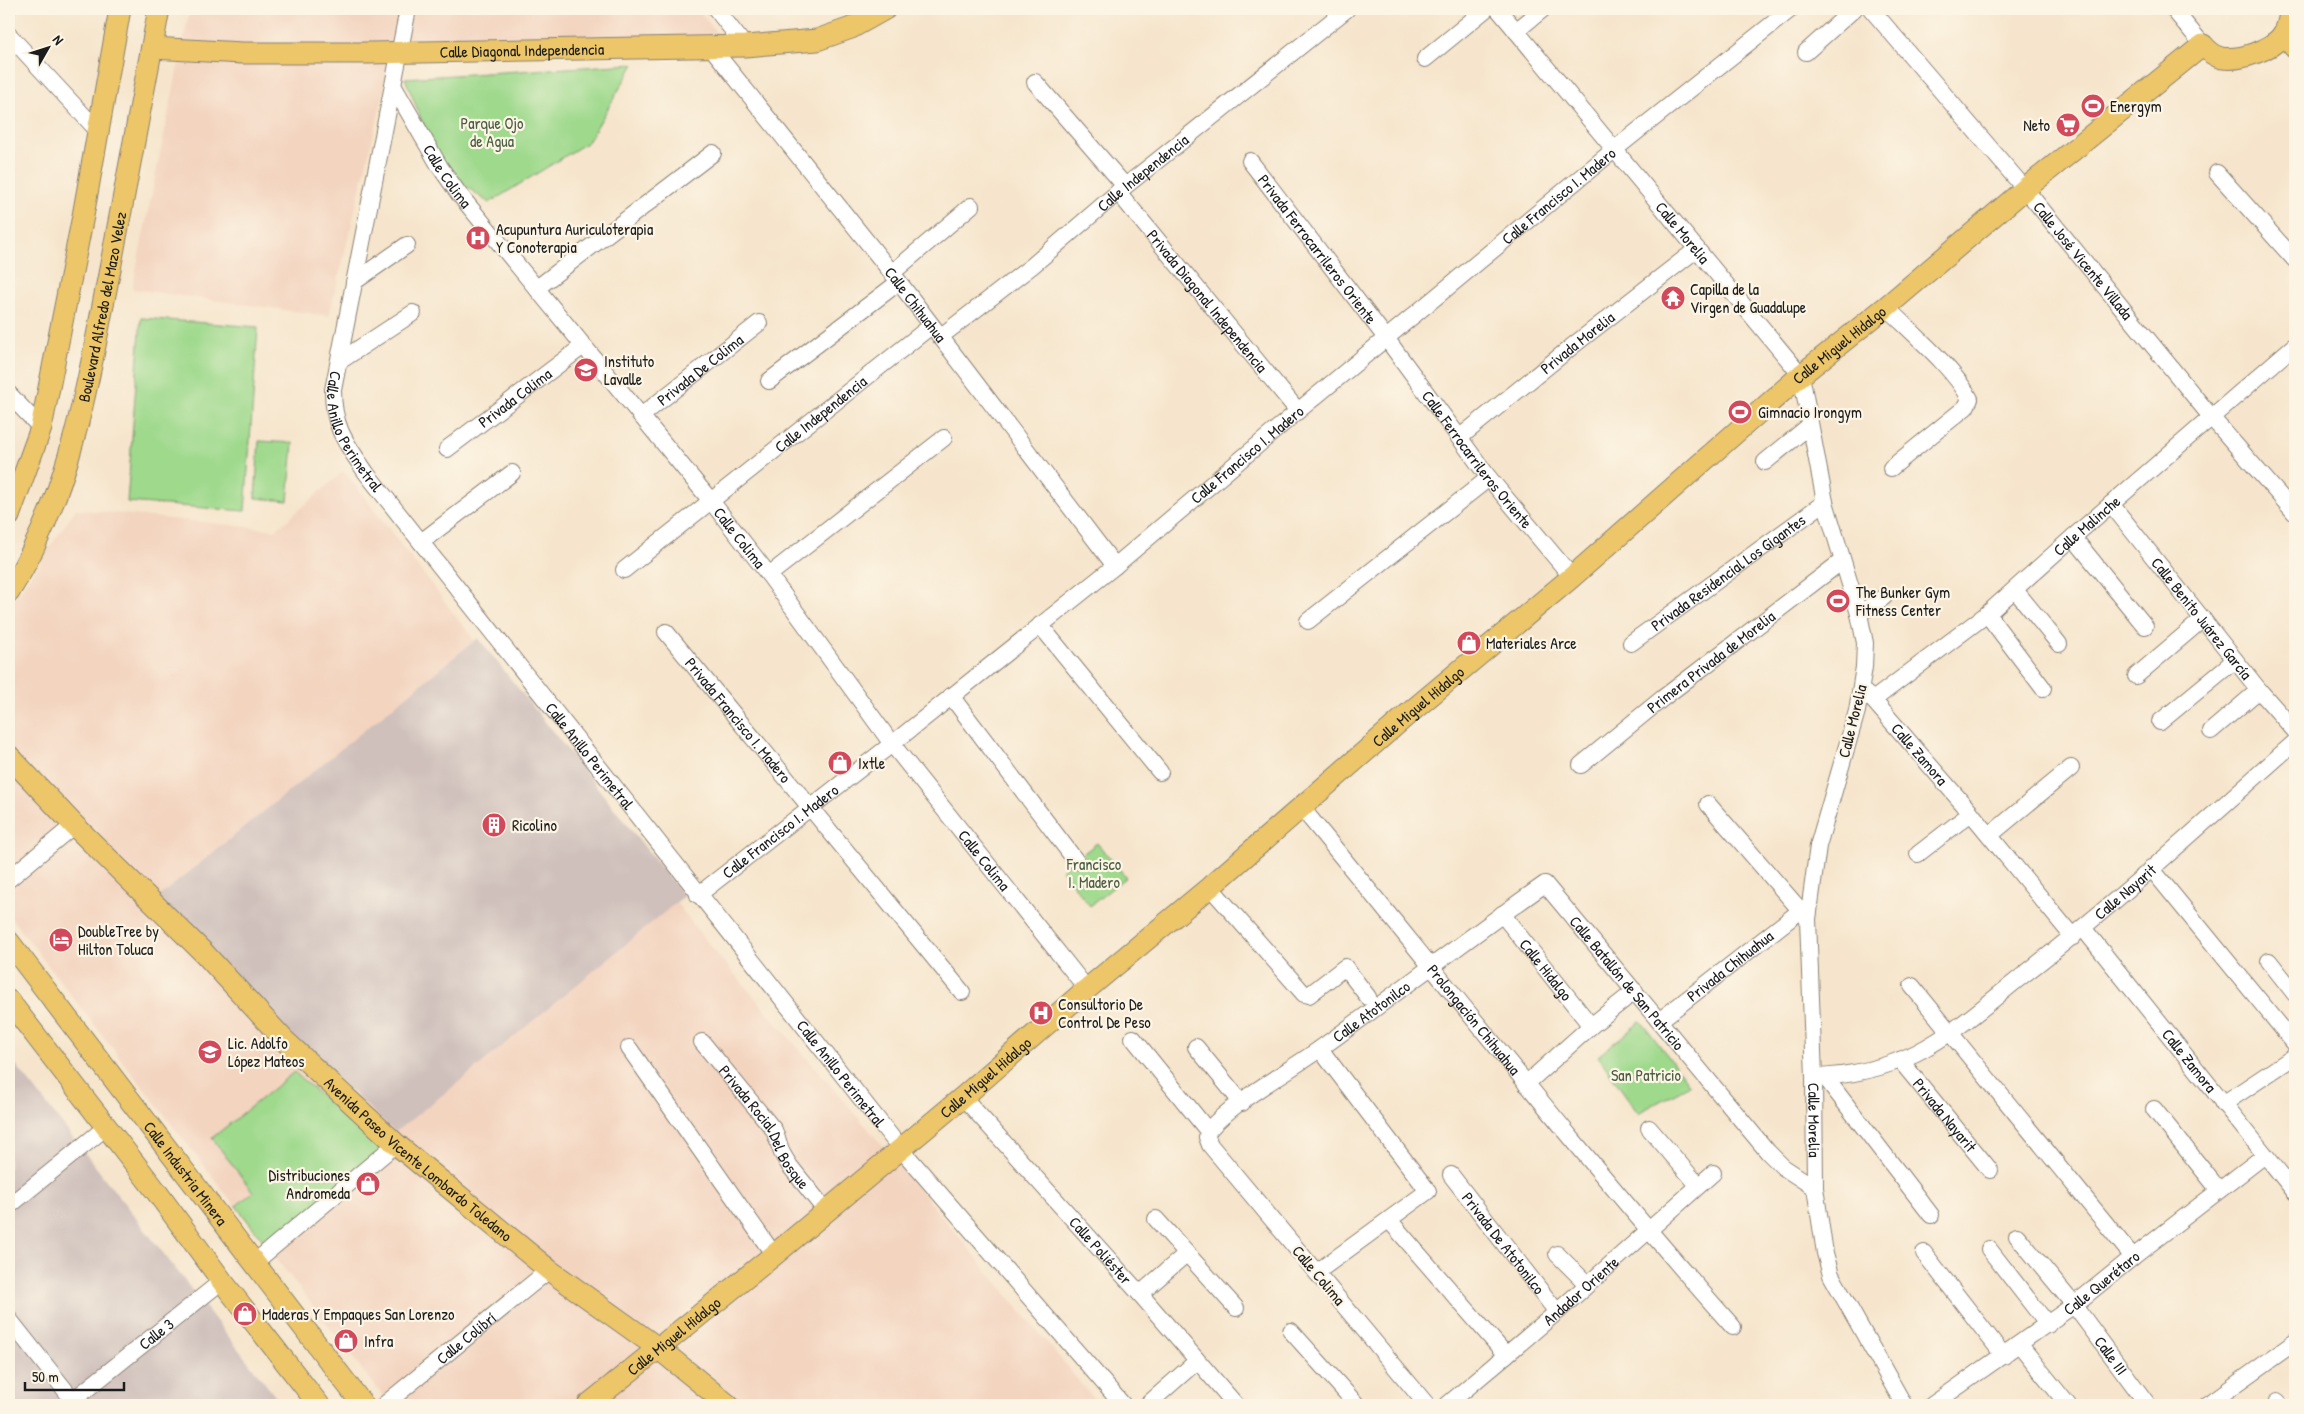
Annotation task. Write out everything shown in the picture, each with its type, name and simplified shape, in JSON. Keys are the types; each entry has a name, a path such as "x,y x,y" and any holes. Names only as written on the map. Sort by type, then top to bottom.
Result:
{"main road":[{"path":"9,516 41,428 120,9"},
{"name":"Boulevard Alfredo del Mazo Velez","path":"9,592 37,543 73,443 92,366 159,9"},
{"path":"2203,45 2211,54 2222,58 2245,57 2270,44 2289,41 2291,9"},
{"name":"Calle Diagonal Independencia","path":"152,48 242,53 399,53 745,46 817,40 851,28 874,11"},
{"name":"Calle Miguel Hidalgo","path":"588,1405 774,1255 963,1097 1087,989 1210,887 1301,807 1572,577 1801,375 1886,308 2025,189 2203,45"},
{"name":"Avenida Paseo Vicente Lombardo Toledano","path":"9,756 74,825 204,953 284,1041 396,1144 549,1270 658,1348 728,1405"},
{"name":"Calle Industria Minera","path":"9,942 363,1405"},
{"path":"9,1001 222,1281 320,1405"},
{"path":"156,1192 182,1170"},
{"name":"Avenida Paseo Vicente Lombardo Toledano","path":"658,1348 722,1405"}],"street":[{"name":"Calle Anillo Perimetral","path":"408,9 333,390 336,422 344,440 367,474 698,895 901,1149 1123,1405"},
{"path":"716,9 745,46"},
{"name":"Calle Independencia","path":"624,570 711,500 936,332 1032,266 1121,189 1347,9"},
{"path":"1425,59 1486,9"},
{"name":"Calle Morelia","path":"1498,9 1801,375 1809,426 1826,502 1859,614 1865,643 1867,695 1857,710 1818,846 1804,915 1820,1077 1815,1188 1825,1253 1831,1275 1904,1405"},
{"path":"1516,31 1543,9"},
{"name":"Calle Francisco I. Madero","path":"698,895 811,808 1115,566 1298,410 1615,149 1791,9"},
{"path":"1806,52 1854,9"},
{"name":"Calle José Vicente Villada","path":"1870,9 2025,189 2212,418 2295,513"},
{"path":"2173,9 2203,45"},
{"path":"10,40 98,131"},
{"name":"Calle Chihuahua","path":"711,47 896,277 1115,566"},
{"name":"Privada Diagonal Independencia","path":"1034,82 1298,410"},
{"name":"Calle Colima","path":"394,87 440,167 459,194 711,500 769,575 892,744 1087,989"},
{"path":"537,288 713,153"},
{"name":"Privada Ferrocarrileros Oriente","path":"1250,161 1386,338"},
{"path":"2218,173 2295,260"},
{"path":"769,381 896,277 971,206"},
{"path":"354,282 406,244"},
{"name":"Privada Morelia","path":"1459,438 1697,249"},
{"path":"1886,308 1942,364 1966,391 1970,399 1966,407 1891,468"},
{"path":"340,361 414,313"},
{"name":"Privada De Colima","path":"641,416 759,323"},
{"name":"Calle Ferrocarrileros Oriente","path":"1386,338 1489,478 1572,577"},
{"name":"Calle Malinche","path":"1867,695 1987,614 2295,345"},
{"name":"Privada Colima","path":"447,449 583,346"},
{"path":"9,394 41,428"},
{"path":"1765,462 1809,426"},
{"path":"769,575 944,438"},
{"path":"421,542 512,472"},
{"path":"1308,621 1489,478"},
{"name":"Privada Residencial Los Gigantes","path":"1631,643 1826,502"},
{"name":"Calle Benito Juárez García","path":"2111,504 2259,690 2295,731"},
{"path":"2073,537 2145,626"},
{"name":"Primera Privada de Morelia","path":"1581,765 1663,698 1842,561"},
{"path":"2015,590 2059,644"},
{"path":"1859,614 1884,597"},
{"path":"1987,614 2043,688"},
{"path":"2136,676 2203,619"},
{"path":"1040,625 1160,772"},
{"name":"Privada Francisco I. Madero","path":"666,632 962,992"},
{"path":"2160,722 2236,660"},
{"path":"2211,731 2259,690"},
{"name":"Calle Zamora","path":"1867,695 2078,932 2295,1192"},
{"path":"951,696 1076,861"},
{"name":"Calle Nayarit","path":"1820,1077 1851,1075 1879,1068 1900,1060 1949,1034 2078,932 2295,742"},
{"path":"1990,835 2071,768"},
{"path":"1708,804 1804,915"},
{"name":"Prolongación Chihuahua","path":"1301,807 1526,1084 1648,1230"},
{"path":"1918,854 1971,813"},
{"path":"9,879 74,825"},
{"path":"2151,868 2295,1044"},
{"name":"Calle Atotonilco","path":"1209,1138 1213,1125 1242,1103 1320,1049 1545,884"},
{"name":"Calle Batallón de San Patricio","path":"1545,884 1768,1152 1783,1167 1815,1188"},
{"path":"1210,887 1304,994 1309,995 1345,968 1368,997"},
{"name":"Calle Hidalgo","path":"1502,914 1591,1026"},
{"name":"Privada Chihuahua","path":"1659,1021 1804,915"},
{"path":"2269,962 2295,994"},
{"path":"1912,986 1949,1034 2132,1257"},
{"path":"1526,1084 1591,1026 1635,991"},
{"name":"Calle Colima","path":"1133,1038 1209,1138 1427,1405"},
{"name":"Privada Rocial Del Bosque","path":"702,1042 774,1130 782,1153 789,1165 812,1196 826,1211"},
{"path":"1196,1047 1242,1103"},
{"path":"629,1048 774,1255"},
{"name":"Calle Atotonilco","path":"1320,1049 1428,1191 1389,1220"},
{"path":"2223,1104 2295,1056"},
{"name":"Privada Nayarit","path":"1900,1060 1990,1170"},
{"path":"1820,1077 1930,1215"},
{"name":"Calle Poliéster","path":"963,1097 1140,1294 1236,1405"},
{"path":"2154,1109 2219,1190"},
{"path":"9,1206 105,1128"},
{"path":"1649,1128 1698,1185"},
{"path":"255,1262 396,1144"},
{"name":"Calle Querétaro","path":"1940,1403 2074,1306 2132,1257 2265,1155"},
{"name":"Andador Oriente","path":"1447,1405 1557,1312 1713,1173"},
{"name":"Privada De Atotonilco","path":"1451,1175 1557,1312"},
{"path":"1156,1219 1236,1308"},
{"path":"1317,1272 1389,1220 1506,1355"},
{"path":"1648,1230 1734,1327"},
{"name":"Calle III","path":"2017,1236 2074,1306 2148,1405"},
{"path":"1989,1249 2048,1325"},
{"path":"1924,1253 2004,1356"},
{"path":"1140,1294 1186,1254"},
{"path":"1558,1254 1587,1284"},
{"name":"Calle Colibrí","path":"384,1405 549,1270"},
{"name":"Calle 3","path":"72,1404 222,1281"},
{"path":"9,1319 72,1404"},
{"path":"1291,1331 1357,1405"},
{"path":"2207,1405 2295,1342"},
{"path":"2020,1345 2068,1405"},
{"path":"1147,1405 1197,1361"}],"shaded area":[{"path":"190,9 698,9 718,35 395,47 329,316 132,289"},
{"path":"344,471 705,940 895,1160 1099,1405 390,1405 9,915 9,606 76,509 276,530"},
{"name":"Ricolino","path":"478,638 684,896 464,1078 395,1132 151,903"},
{"path":"9,1056 282,1405 9,1405"}],"green space":[{"name":"Parque Ojo de Agua","path":"634,64 588,142 489,203 440,167 405,78"},
{"path":"141,318 258,327 245,511 127,502"},
{"path":"259,441 293,443 288,501 255,498"},
{"name":"Francisco I. Madero","path":"1097,843 1126,877 1090,906 1062,870"},
{"name":"San Patricio","path":"1641,1021 1690,1085 1638,1113 1598,1056"},
{"path":"294,1072 381,1149 269,1248 236,1206 253,1192 212,1138"}],"place":[{"name":"Energym","path":"2093,106"},
{"name":"Neto","path":"2068,125"},
{"name":"Acupuntura Auriculoterapia Y Conoterapia","path":"478,238"},
{"name":"Capilla de la Virgen de Guadalupe","path":"1673,298"},
{"name":"Instituto Lavalle","path":"586,370"},
{"name":"Gimnacio Irongym","path":"1740,412"},
{"name":"The Bunker Gym Fitness Center","path":"1838,601"},
{"name":"Materiales Arce","path":"1469,643"},
{"name":"Ixtle","path":"840,763"},
{"name":"Ricolino","path":"494,825"},
{"name":"DoubleTree by Hilton Toluca","path":"61,940"},
{"name":"Consultorio De Control De Peso","path":"1041,1013"},
{"name":"Lic. Adolfo López Mateos","path":"210,1052"},
{"name":"Distribuciones Andromeda","path":"368,1184"},
{"name":"Maderas Y Empaques San Lorenzo","path":"245,1314"},
{"name":"Infra","path":"346,1341"}]}
